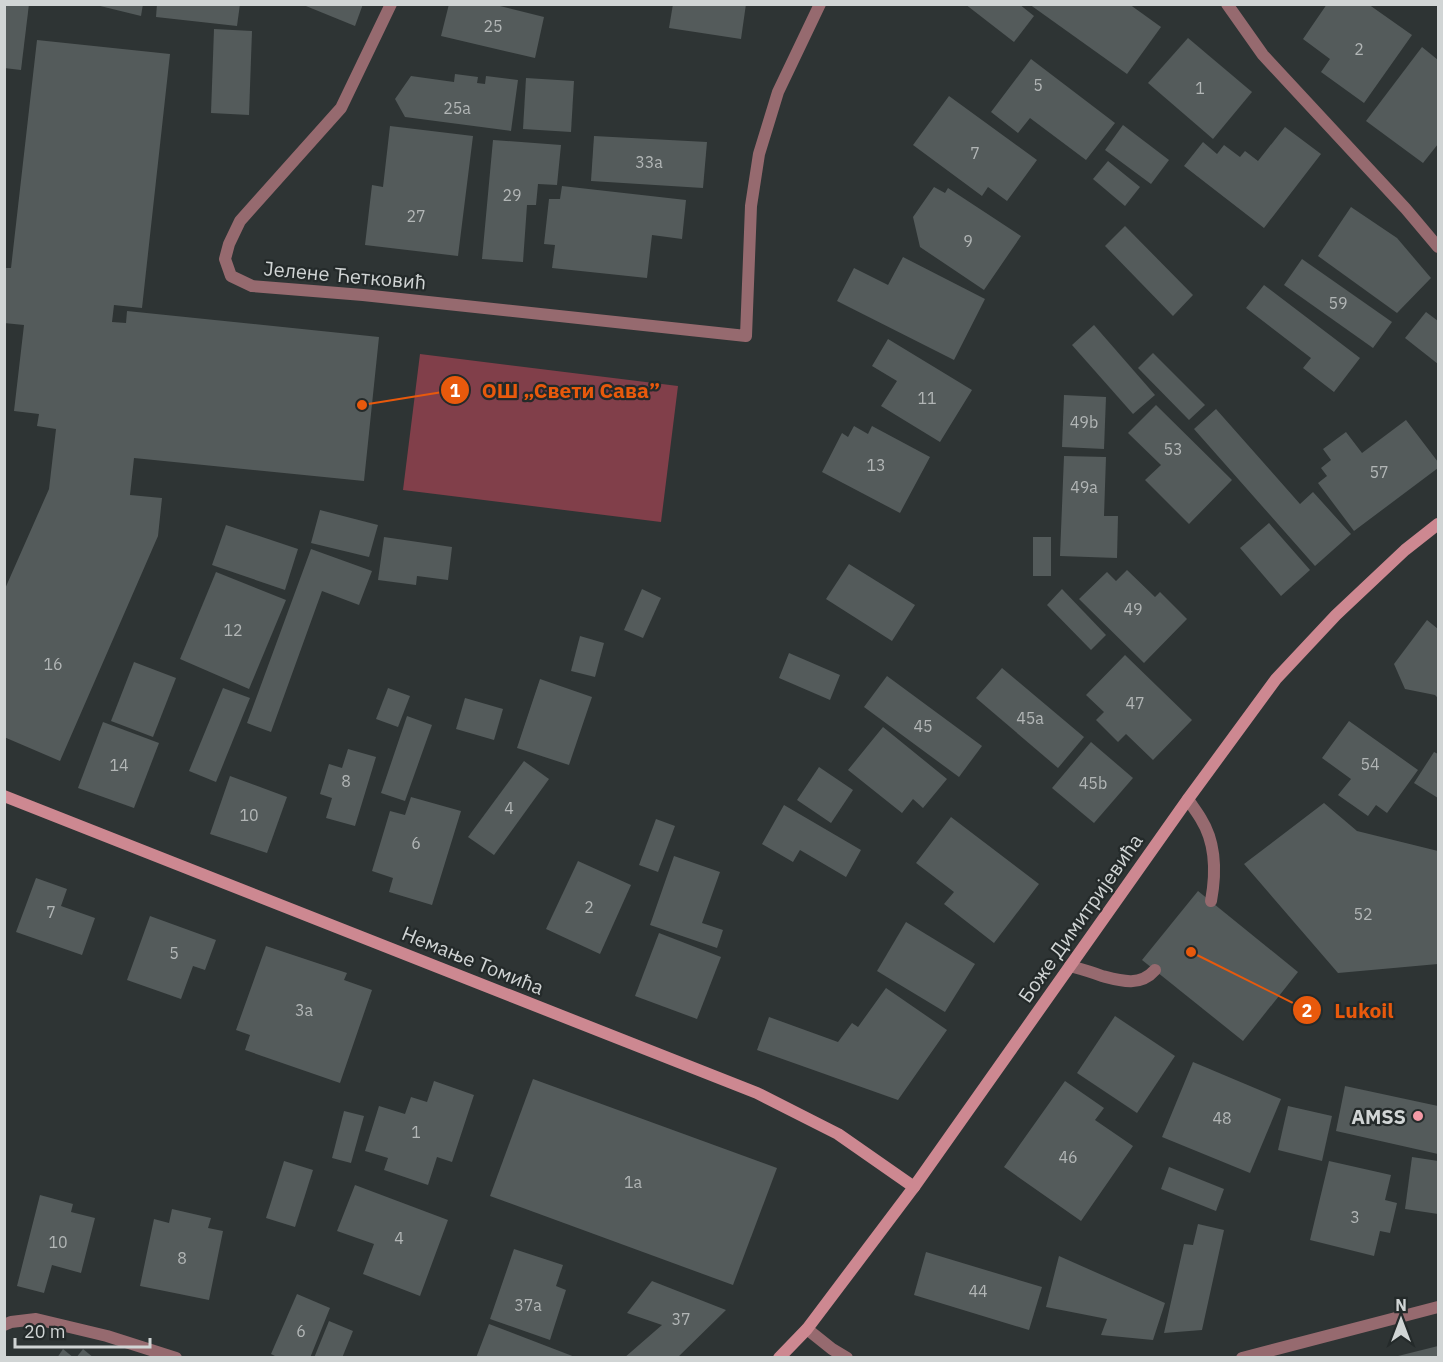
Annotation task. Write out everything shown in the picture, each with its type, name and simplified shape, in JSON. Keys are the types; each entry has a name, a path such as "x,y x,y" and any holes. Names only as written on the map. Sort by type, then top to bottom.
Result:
{"main road":[{"name":"Боже Димитријевића","path":"779,1358 807,1329 914,1187 1228,742 1276,679 1336,615 1405,550 1438,524"},
{"name":"Немање Томића","path":"4,796 757,1093 838,1134 914,1187"}],"street":[{"name":"Јелене Ћетковић","path":"391,4 341,108 240,221 225,259 231,276 252,286 363,295 746,336 751,206 759,154 778,92 820,4"},
{"path":"1227,4 1263,55 1438,247"},
{"path":"1188,800 1203,820 1212,844 1215,870 1210,901"},
{"path":"1070,966 1122,982 1144,979 1155,970"},
{"path":"1242,1358 1438,1307"},
{"path":"6,1322 36,1319 107,1336 176,1358"},
{"path":"807,1329 831,1353 847,1358"}],"shaded area":[{"path":"420,354 678,386 661,522 403,490"}],"building":[{"path":"4,4 29,4 21,70 4,68"},
{"path":"92,4 143,4 141,16"},
{"path":"157,4 240,4 237,26 156,17"},
{"path":"301,4 363,4 355,26"},
{"path":"449,4 492,4 544,17 535,58 441,36"},
{"path":"673,4 746,4 741,39 669,28"},
{"path":"965,4 1019,4 1034,16 1014,42"},
{"path":"1029,4 1129,4 1161,27 1127,74"},
{"path":"1327,4 1368,4 1412,35 1364,103 1321,72 1330,59 1303,39"},
{"path":"214,29 252,31 249,115 211,113"},
{"path":"1188,38 1252,92 1213,139 1148,83"},
{"path":"37,40 170,54 142,308 114,305 112,322 126,323 127,311 379,337 364,481 134,458 130,495 162,498 158,536 60,761 4,737 4,591 49,489 56,429 37,426 39,414 14,411 24,325 4,323 4,268 11,268"},
{"path":"1422,47 1438,60 1438,144 1423,163 1366,121"},
{"path":"1031,59 1115,123 1086,160 1030,118 1018,133 991,112"},
{"path":"455,74 478,77 477,83 485,84 486,76 518,80 511,131 405,117 395,99 411,76 454,82"},
{"path":"526,78 574,81 571,132 523,129"},
{"path":"949,96 1037,160 1007,201 988,187 982,196 913,145"},
{"path":"1123,125 1169,160 1151,184 1105,150"},
{"path":"390,126 473,136 458,256 365,245 372,185 383,187"},
{"path":"1285,127 1321,154 1264,228 1184,166 1203,142 1217,154 1224,145 1240,157 1245,151 1258,161"},
{"path":"594,136 707,142 703,188 591,181"},
{"path":"493,140 561,145 557,185 538,184 536,205 527,205 523,262 482,259"},
{"path":"1108,161 1140,187 1125,206 1093,179"},
{"path":"562,186 686,200 682,239 652,235 647,278 552,268 555,245 544,244 549,199 560,199"},
{"path":"934,187 945,193 948,188 1021,236 984,290 920,247 913,217"},
{"path":"1351,207 1397,238 1431,278 1397,313 1318,256"},
{"path":"1125,226 1193,295 1173,316 1105,246"},
{"path":"903,257 985,299 954,360 837,301 854,268 888,285"},
{"path":"1302,259 1392,322 1373,348 1284,285"},
{"path":"1264,285 1360,358 1334,392 1303,368 1311,358 1246,308"},
{"path":"1426,312 1438,321 1438,364 1405,338"},
{"path":"1094,325 1155,395 1133,414 1072,345"},
{"path":"888,339 972,390 940,442 881,406 897,381 872,366"},
{"path":"1153,353 1205,405 1189,420 1138,368"},
{"path":"1064,395 1106,397 1104,449 1062,447"},
{"path":"1156,405 1232,480 1189,524 1145,480 1161,465 1128,433"},
{"path":"1216,409 1300,504 1313,492 1351,534 1315,566 1194,429"},
{"path":"1406,420 1438,462 1438,468 1354,531 1318,483 1327,476 1321,468 1331,460 1323,449 1346,432 1362,453"},
{"path":"854,426 868,434 872,426 930,457 900,513 822,472 842,433 848,437"},
{"path":"1064,456 1106,457 1104,516 1118,516 1117,558 1060,556"},
{"path":"320,510 378,525 369,557 311,543"},
{"path":"1269,523 1310,570 1281,596 1240,548"},
{"path":"226,525 298,549 285,590 212,565"},
{"path":"384,537 452,547 448,580 417,576 416,585 378,580"},
{"path":"1033,537 1051,537 1051,576 1033,576"},
{"path":"311,549 372,571 359,605 322,591 271,732 247,723"},
{"path":"849,564 915,605 892,641 826,599"},
{"path":"1127,570 1155,597 1160,592 1187,619 1144,663 1079,599 1107,572 1116,581"},
{"path":"216,572 286,600 249,689 180,659"},
{"path":"642,589 661,598 643,638 624,630"},
{"path":"1062,589 1106,635 1091,650 1047,605"},
{"path":"1427,620 1438,629 1438,698 1435,695 1405,689 1394,664"},
{"path":"580,636 604,643 595,677 571,671"},
{"path":"789,653 840,675 830,700 779,678"},
{"path":"1125,655 1192,720 1153,760 1126,734 1118,742 1096,720 1104,712 1086,695"},
{"path":"134,662 176,678 153,737 111,721"},
{"path":"1002,668 1084,737 1058,768 976,698"},
{"path":"887,676 982,746 959,777 864,707"},
{"path":"540,679 592,697 569,765 517,748"},
{"path":"223,688 250,698 216,782 189,771"},
{"path":"388,688 410,696 398,727 376,719"},
{"path":"465,698 503,709 494,740 456,729"},
{"path":"407,716 432,725 405,801 381,793"},
{"path":"1349,721 1418,770 1387,813 1376,805 1368,816 1338,795 1351,779 1322,758"},
{"path":"103,722 159,743 134,808 78,788"},
{"path":"883,727 947,779 923,808 913,799 902,813 848,770"},
{"path":"1091,742 1133,778 1094,823 1052,788"},
{"path":"348,749 376,757 355,826 326,818 332,798 320,794 329,764 342,768"},
{"path":"1434,752 1438,754 1438,798 1414,783"},
{"path":"524,761 549,779 494,855 468,837"},
{"path":"819,767 853,790 831,823 797,800"},
{"path":"230,776 287,797 267,853 210,834"},
{"path":"411,797 461,811 432,905 389,892 393,878 372,871 390,811 405,815"},
{"path":"1324,803 1357,831 1438,851 1438,964 1338,973 1244,864"},
{"path":"784,805 861,850 846,877 800,850 793,862 762,844"},
{"path":"951,817 1039,884 994,943 944,904 954,892 916,863"},
{"path":"656,819 675,826 658,872 639,865"},
{"path":"674,856 720,872 702,923 723,930 717,948 650,925"},
{"path":"578,861 631,885 600,954 546,929"},
{"path":"36,878 67,889 61,906 95,918 82,955 16,932"},
{"path":"1198,891 1298,972 1243,1041 1142,960"},
{"path":"150,916 216,940 205,970 193,966 181,999 127,980"},
{"path":"906,922 975,964 945,1012 877,971"},
{"path":"659,933 721,957 697,1019 635,996"},
{"path":"266,946 347,973 344,980 372,990 340,1083 245,1050 250,1035 236,1030"},
{"path":"886,988 947,1030 898,1100 757,1050 769,1017 838,1042 852,1023 858,1027"},
{"path":"1115,1016 1175,1056 1137,1113 1077,1073"},
{"path":"1193,1062 1281,1099 1250,1173 1162,1137"},
{"path":"533,1079 777,1168 733,1285 490,1196"},
{"path":"434,1081 474,1095 452,1162 437,1157 428,1185 384,1170 388,1158 365,1151 379,1106 405,1114 411,1097 427,1102"},
{"path":"1065,1081 1104,1108 1095,1120 1133,1146 1081,1221 1004,1167"},
{"path":"1345,1086 1438,1106 1438,1154 1336,1131"},
{"path":"1288,1106 1332,1116 1322,1161 1278,1150"},
{"path":"344,1111 364,1116 351,1163 332,1158"},
{"path":"1412,1157 1438,1161 1438,1214 1405,1209"},
{"path":"284,1161 313,1170 295,1227 266,1218"},
{"path":"1329,1161 1391,1175 1385,1200 1397,1203 1390,1233 1380,1231 1374,1256 1310,1240"},
{"path":"1169,1167 1224,1189 1216,1211 1161,1189"},
{"path":"355,1185 448,1220 420,1296 363,1274 374,1244 337,1231"},
{"path":"40,1195 73,1204 71,1212 95,1218 81,1273 52,1265 44,1293 17,1286"},
{"path":"172,1209 211,1218 208,1228 223,1231 209,1300 140,1286 154,1219 169,1223"},
{"path":"1198,1224 1224,1230 1202,1330 1164,1333 1184,1244 1193,1245"},
{"path":"514,1249 563,1265 556,1286 566,1290 550,1340 490,1319"},
{"path":"926,1252 1042,1287 1029,1330 914,1295"},
{"path":"1059,1256 1165,1303 1153,1340 1101,1335 1107,1319 1046,1307"},
{"path":"652,1281 726,1310 677,1358 624,1358 662,1325 627,1313"},
{"path":"297,1294 330,1308 310,1358 279,1358 271,1354"},
{"path":"329,1321 353,1331 342,1358 314,1358"},
{"path":"489,1324 575,1357 575,1358 476,1358"},
{"path":"1438,1346 1438,1358 1394,1357"},
{"path":"63,1349 74,1358 57,1358"},
{"path":"83,1349 94,1358 76,1358"}],"place":[{"name":"ОШ „Свети Сава”","path":"362,405"},
{"name":"Lukoil","path":"1191,952"},
{"name":"AMSS","path":"1418,1116"}]}
